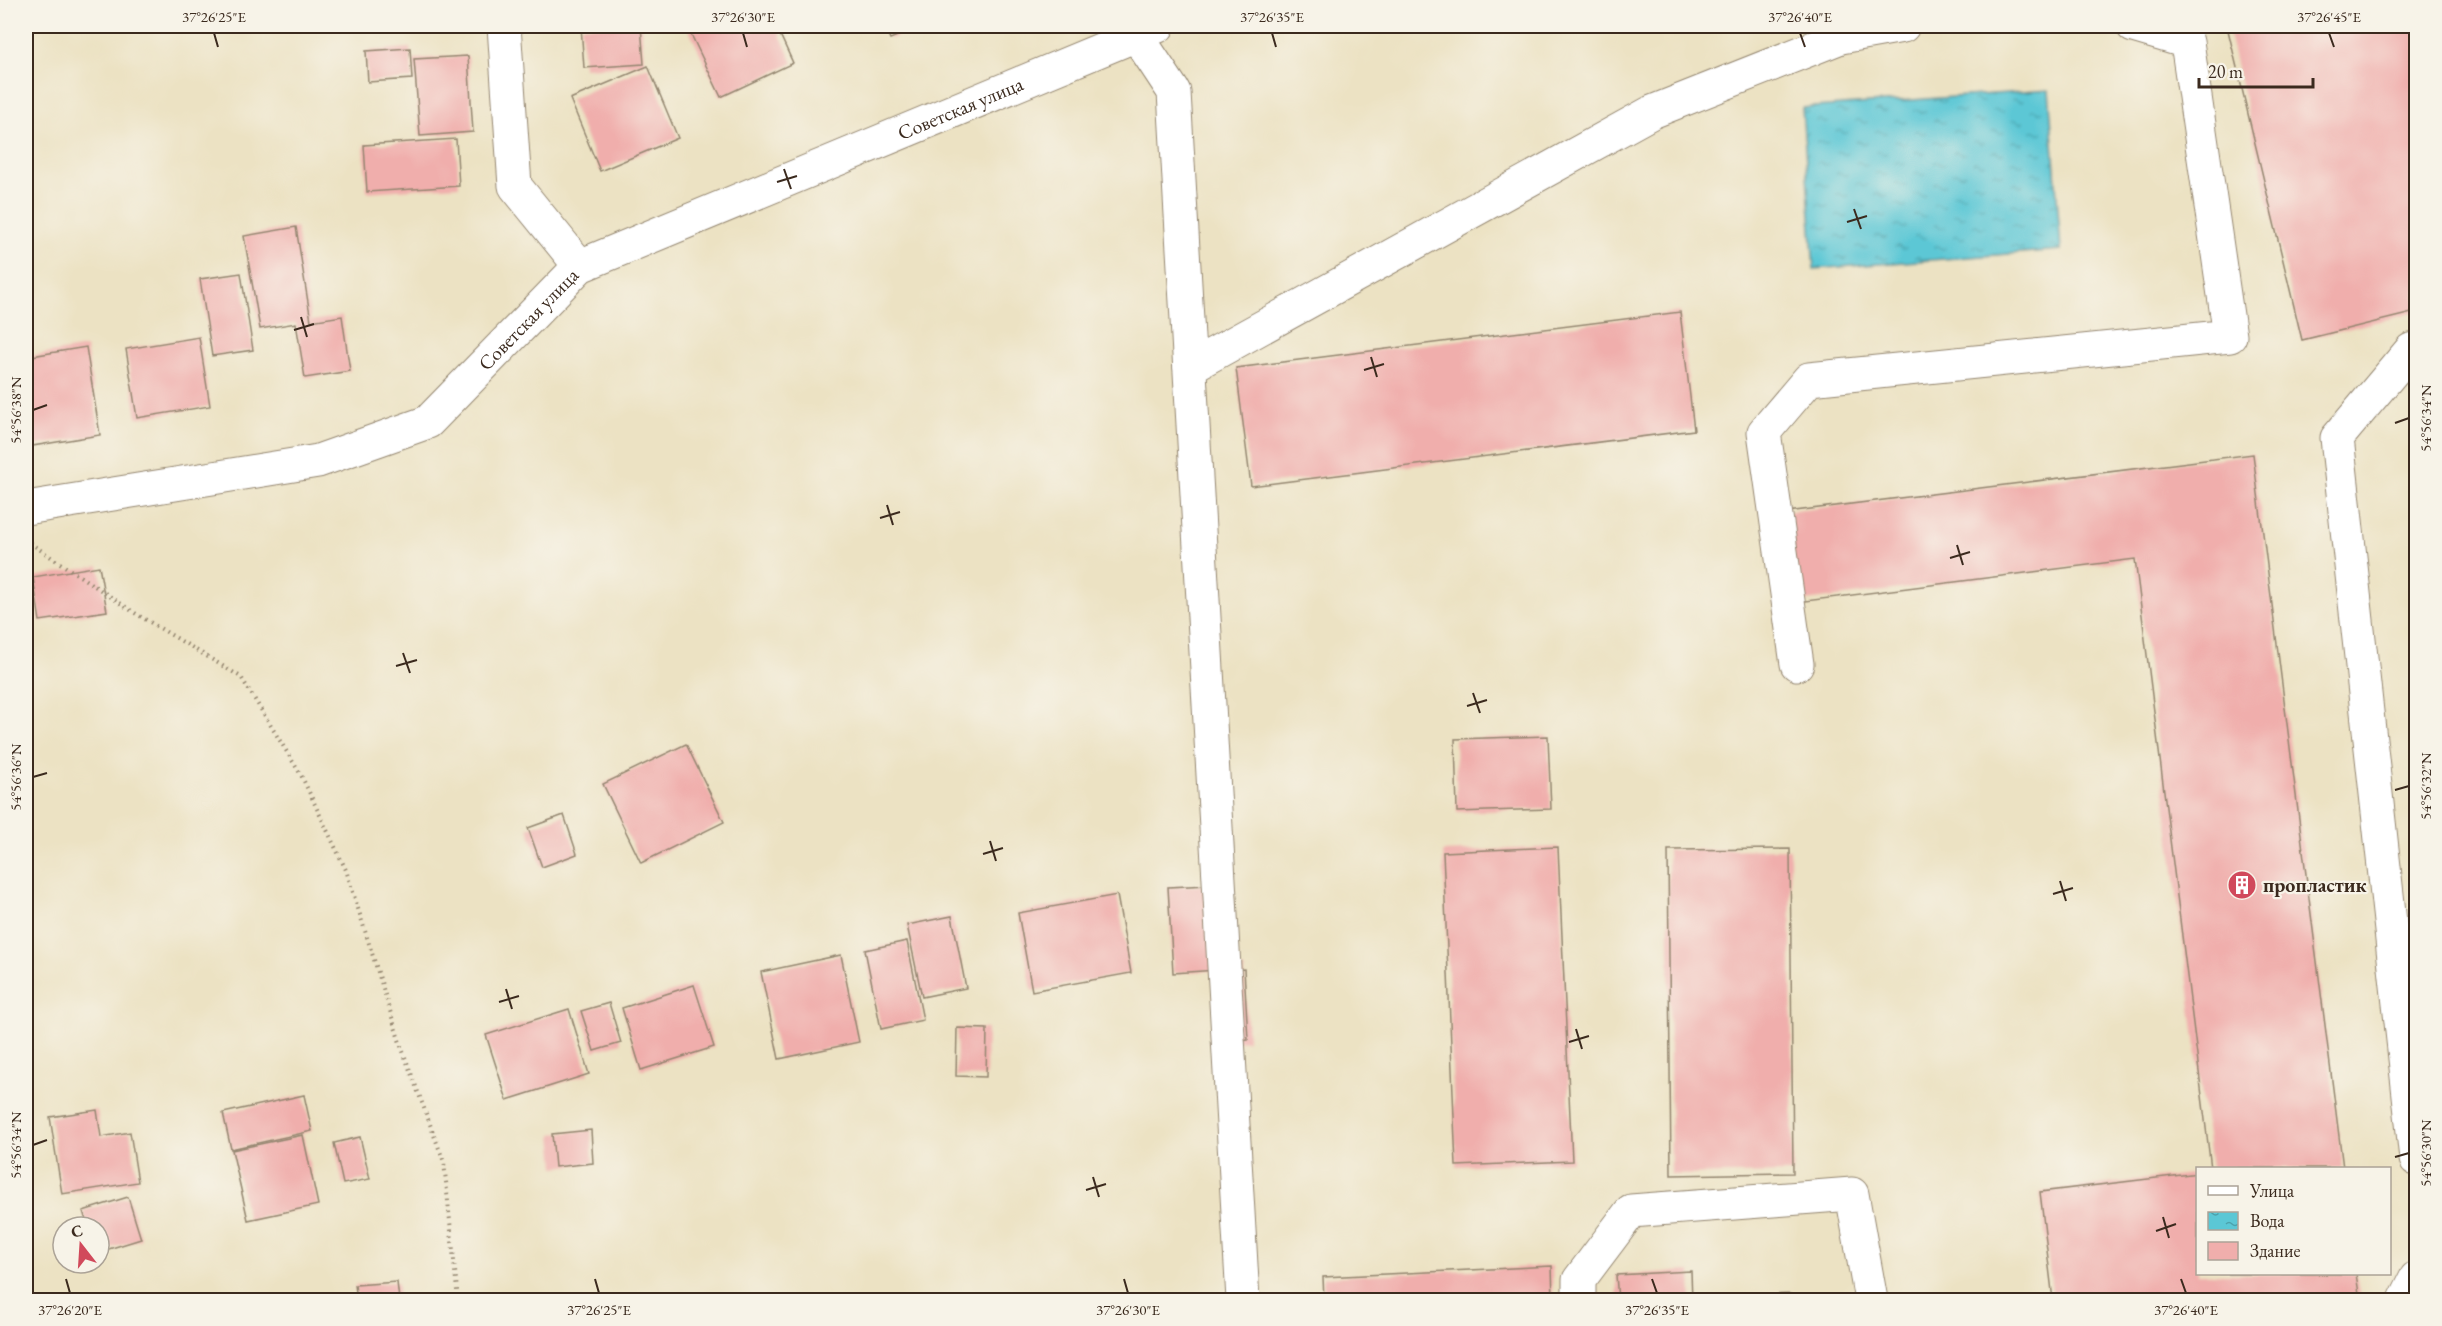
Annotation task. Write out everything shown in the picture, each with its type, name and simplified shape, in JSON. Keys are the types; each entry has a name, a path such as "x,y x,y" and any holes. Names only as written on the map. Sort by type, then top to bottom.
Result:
{"street":[{"path":"504,26 515,186 580,266"},
{"path":"1190,367 1652,112 1841,37 1903,26"},
{"path":"1797,664 1764,432 1809,379 2230,336 2187,42 2133,26"},
{"path":"1147,31 1174,92 1243,1300"},
{"name":"Советская улица","path":"26,508 318,461 428,422 580,266 1147,31"},
{"path":"2416,349 2411,350 2337,438 2416,1159"},
{"path":"1579,1300 1579,1280 1631,1212 1851,1194 1871,1300"},
{"path":"2405,1300 2416,1278"}],"path":[{"path":"26,540 138,615 241,677 301,776 345,870 401,1047 444,1161 458,1300"}],"water":[{"path":"2049,90 2061,250 1814,269 1802,108"}],"building":[{"path":"581,26 641,26 644,64 584,68"},
{"path":"694,26 776,26 793,63 721,97 688,28"},
{"path":"884,26 921,26 890,39"},
{"path":"2227,26 2416,26 2416,312 2302,340"},
{"path":"410,48 412,79 368,82 366,51"},
{"path":"468,56 473,132 420,136 414,59"},
{"path":"648,66 678,138 600,171 570,99"},
{"path":"456,139 459,186 367,192 364,145"},
{"path":"296,227 311,321 342,316 350,371 305,378 296,323 260,329 244,236"},
{"path":"241,273 253,350 212,356 200,279"},
{"path":"1680,312 1694,430 1251,486 1236,368"},
{"path":"199,337 210,406 137,418 126,349"},
{"path":"86,347 100,435 26,447 26,357"},
{"name":"пропластик","path":"2253,454 2343,1167 2211,1167 2135,559 1798,602 1787,512"},
{"path":"99,566 107,611 40,621 33,577"},
{"path":"1548,736 1551,809 1457,812 1455,739"},
{"path":"686,744 724,822 641,863 603,784"},
{"path":"564,815 577,854 542,867 528,828"},
{"path":"1558,847 1572,1161 1456,1166 1443,852"},
{"path":"1790,849 1793,1173 1671,1175 1668,850"},
{"path":"1229,884 1234,970 1244,969 1248,1040 1221,1042 1217,970 1173,973 1168,887"},
{"path":"1117,895 1131,973 1032,991 1018,913"},
{"path":"952,916 966,988 922,997 907,925"},
{"path":"907,941 923,1020 881,1029 865,950"},
{"path":"841,955 859,1042 779,1059 761,972"},
{"path":"694,985 714,1047 641,1070 622,1008"},
{"path":"609,1003 621,1043 594,1051 581,1011"},
{"path":"569,1009 589,1074 507,1100 486,1035"},
{"path":"957,1028 987,1029 986,1077 956,1076"},
{"path":"304,1095 312,1131 231,1149 223,1113"},
{"path":"97,1110 101,1137 130,1132 138,1182 62,1194 50,1117"},
{"path":"591,1130 593,1163 555,1167 552,1134"},
{"path":"303,1135 318,1205 248,1220 232,1150"},
{"path":"360,1137 370,1179 343,1184 334,1143"},
{"path":"2196,1173 2196,1275 2356,1275 2360,1300 2053,1300 2040,1192"},
{"path":"128,1197 141,1239 111,1248 111,1215 84,1215 83,1211"},
{"path":"1552,1266 1553,1300 1324,1300 1323,1277"},
{"path":"1691,1271 1692,1300 1618,1300 1616,1275"},
{"path":"397,1282 399,1300 357,1300 355,1285"},
{"path":"1790,1294 1790,1300 1723,1300 1723,1297"}],"place":[{"name":"пропластик","path":"2242,885"}]}
